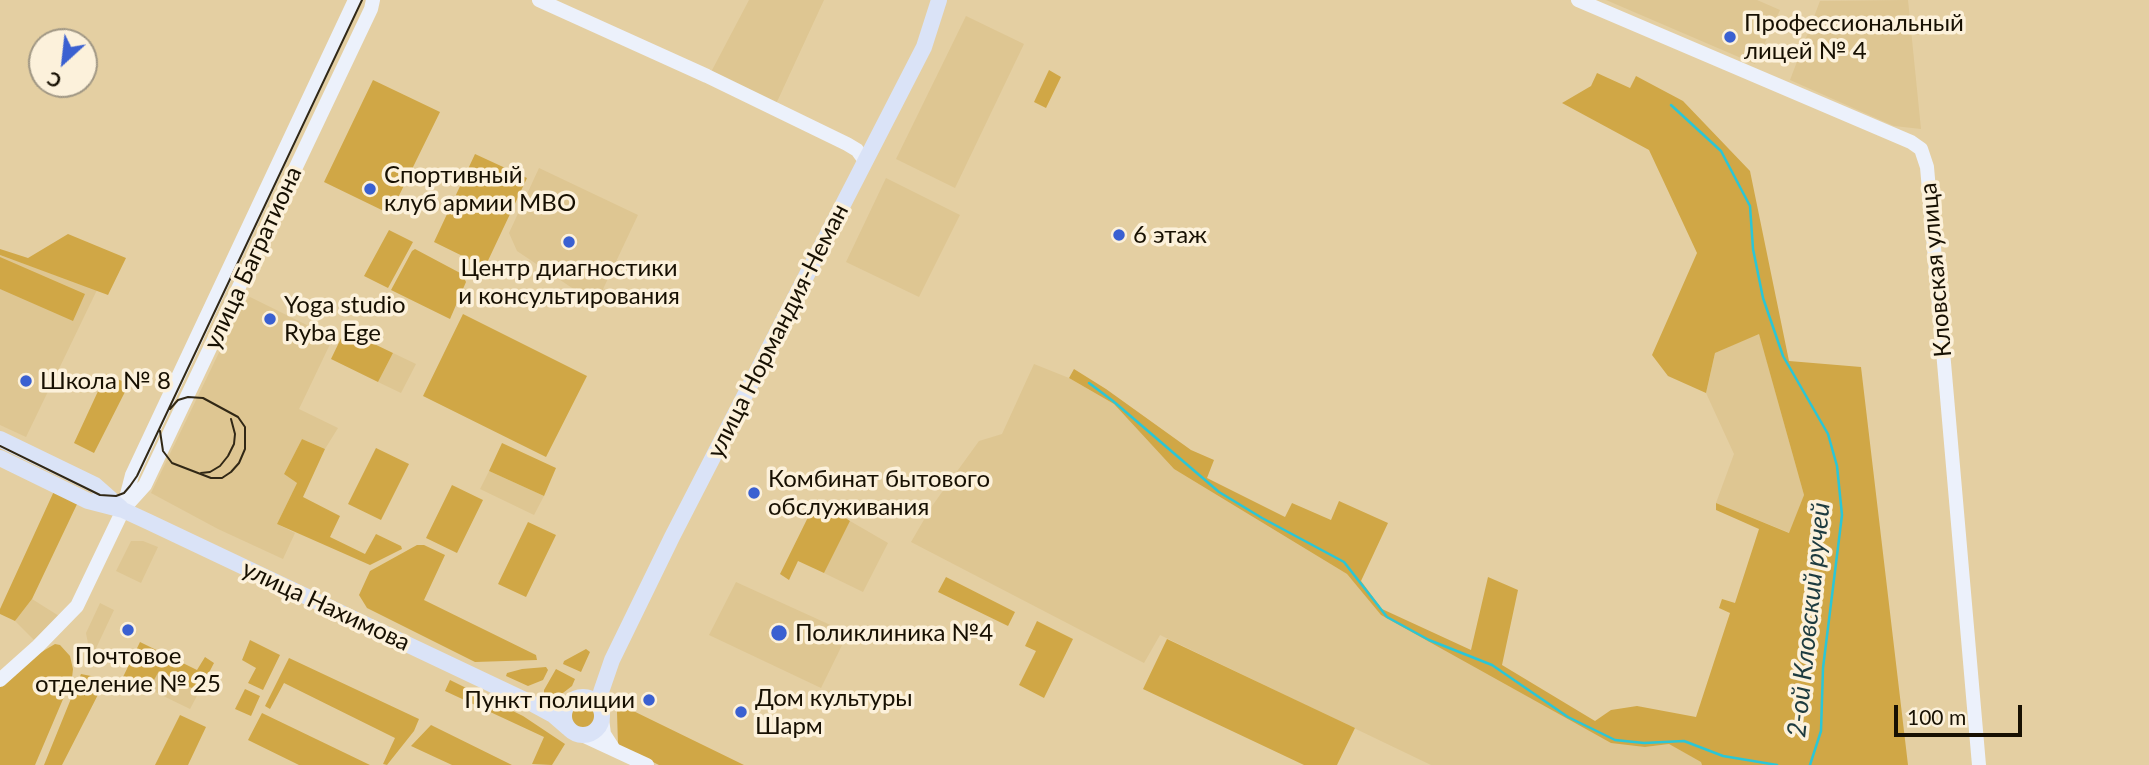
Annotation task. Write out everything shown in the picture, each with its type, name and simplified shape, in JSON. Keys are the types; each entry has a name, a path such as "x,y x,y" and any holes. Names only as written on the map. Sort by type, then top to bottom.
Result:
{"main road":[{"name":"улица Нормандия-Неман","path":"612,660 671,537 924,47 939,0"},
{"name":"улица Нахимова","path":"0,439 95,485 123,510"},
{"name":"улица Нахимова","path":"0,458 88,501 123,510 528,702"},
{"path":"528,702 544,708 556,708 574,700 592,687 612,660"},
{"path":"528,702 575,731 592,733 598,727 602,716 601,692 612,660"},
{"path":"575,731 564,718 565,710 574,700 588,698 594,701 602,716"}],"street":[{"name":"улица Багратиона","path":"0,680 77,606 123,510 132,475 355,0"},
{"name":"улица Багратиона","path":"123,510 145,485 373,0"},
{"path":"539,0 707,76 847,144 857,150 865,161"},
{"name":"Кловская улица","path":"1578,0 1911,142 1921,149 1927,167 1979,765"},
{"path":"278,166 293,173"},
{"path":"95,485 120,487 132,475"},
{"path":"602,716 604,734 613,749"},
{"path":"575,731 647,765"}],"shaded area":[{"path":"749,0 824,0 776,104 710,74"},
{"name":"Профессиональный лицей № 4","path":"1606,0 1757,0 1780,10 1755,64"},
{"path":"1908,0 1921,129 1894,126 1790,80 1820,1"},
{"path":"966,16 1024,44 955,188 896,159"},
{"path":"1049,70 1061,77 1046,108 1034,102"},
{"path":"1597,73 1630,88 1636,76 1683,101 1750,171 1789,361 1861,367 1908,765 1702,765 1669,744 1645,747 1611,743 1381,615 1347,574 1174,469 1114,404 1069,378 1074,369 1106,389 1191,450 1214,460 1207,478 1285,517 1292,503 1331,520 1339,501 1388,523 1361,581 1382,609 1471,650 1488,577 1518,590 1502,665 1595,721 1611,710 1637,706 1696,717 1730,613 1719,608 1722,599 1735,603 1759,529 1716,510 1716,503 1789,533 1804,495 1759,334 1715,353 1706,393 1668,376 1652,355 1697,253 1649,150 1562,103 1591,86"},
{"path":"373,80 440,112 390,214 324,182"},
{"path":"475,154 527,178 485,267 434,242"},
{"name":"Центр диагностики и консультирования","path":"539,168 638,215 596,304 517,251 509,233"},
{"path":"886,178 960,215 919,297 846,262"},
{"path":"389,230 413,242 388,288 364,276"},
{"path":"68,234 126,258 108,295 0,255 0,249 28,258"},
{"path":"415,249 462,274 466,282 450,319 391,290"},
{"name":"Школа № 8","path":"0,255 97,290 26,437 0,425"},
{"path":"0,257 85,294 73,321 0,289"},
{"path":"250,297 333,338 299,409 338,428 325,449 302,439 284,474 297,483 277,524 295,533 283,559 218,529 151,493 243,303"},
{"path":"463,314 587,376 546,457 423,396"},
{"path":"345,330 393,353 378,382 331,359"},
{"path":"1759,333 1804,495 1790,533 1716,503 1734,454 1706,393 1715,353"},
{"path":"393,353 416,364 401,393 378,382"},
{"path":"1034,364 1069,378 1114,404 1174,469 1347,574 1381,615 1645,747 1669,744 1702,762 1702,765 1431,765 1160,635 1144,663 911,542 932,506 979,441 1002,434"},
{"path":"106,374 129,384 94,453 74,443"},
{"path":"302,439 325,449 303,497 340,516 330,537 365,554 376,534 402,549 370,565 277,524 297,483 284,474"},
{"path":"502,443 556,468 544,496 489,471"},
{"path":"376,448 409,464 381,520 348,504"},
{"path":"489,471 544,496 534,515 480,489"},
{"path":"452,485 483,500 457,553 426,538"},
{"path":"55,489 79,500 32,599 15,621 0,614 0,609"},
{"path":"817,499 850,521 824,573 798,561 789,580 780,574"},
{"path":"850,521 888,543 863,592 824,573"},
{"path":"528,522 556,535 526,597 498,584"},
{"path":"131,541 143,541 158,547 141,583 116,571"},
{"path":"417,545 424,545 445,555 424,600 536,655 537,660 475,662 367,608 359,595 370,571"},
{"path":"946,577 1015,612 1008,626 938,592"},
{"path":"736,582 848,633 821,688 709,635"},
{"path":"32,599 59,616 34,640 15,621"},
{"path":"100,603 114,610 91,659 86,633"},
{"path":"1037,621 1073,639 1044,698 1019,685 1036,651 1025,646"},
{"path":"1167,639 1355,728 1337,765 1304,765 1143,689"},
{"path":"250,640 280,655 263,690 248,683 256,668 242,660"},
{"path":"140,642 197,670 205,657 214,663 199,692 159,671 149,689 123,677"},
{"path":"55,644 60,645 70,656 72,678 35,765 0,765 0,687 33,657"},
{"path":"586,649 590,652 581,672 563,664 564,661"},
{"path":"289,658 419,719 414,731 387,765 383,764 395,738 284,683 270,709 265,706"},
{"path":"546,667 548,670 543,680 528,686 506,676 507,673 522,669"},
{"path":"556,669 575,679 572,686 559,696 551,697 544,694 544,690"},
{"path":"159,670 199,692 190,709 149,689"},
{"path":"81,674 106,679 62,765 44,765"},
{"path":"450,680 523,716 565,744 552,765 532,764 544,737 445,691"},
{"path":"245,689 260,696 251,716 235,709"},
{"path":"583,703 592,707 596,716 592,725 583,729 574,725 570,716 574,707"},
{"path":"619,704 744,765 659,765 618,745"},
{"path":"262,713 370,765 299,765 248,740"},
{"path":"180,715 206,727 188,765 155,765"},
{"path":"431,725 512,765 452,765 411,746"}],"waterway":[{"name":"2-ой Кловский ручей","path":"1671,105 1721,151 1750,206 1753,249 1763,298 1783,356 1828,434 1837,466 1842,515 1823,668 1821,731 1810,765"},
{"path":"1089,383 1219,492 1344,562 1387,617 1429,640 1492,665 1568,717 1615,740 1644,743 1684,741 1723,756 1777,765"}],"tram line":[{"path":"0,446 100,495 116,496 124,493 130,486 362,0"},
{"path":"160,431 163,451 172,463 211,478 222,478 239,463 245,449 245,427 238,417 203,398 188,397 178,400 170,409"},
{"path":"201,473 210,472 220,466 228,456 235,434 231,419"}],"place":[{"name":"Профессиональный лицей № 4","path":"1730,37"},
{"name":"Спортивный клуб армии МВО","path":"370,189"},
{"name":"6 этаж","path":"1119,235"},
{"name":"Центр диагностики и консультирования","path":"569,242"},
{"name":"Yoga studio Ryba Ege","path":"270,319"},
{"name":"Школа № 8","path":"26,381"},
{"name":"Комбинат бытового обслуживания","path":"754,493"},
{"name":"Почтовое отделение № 25","path":"128,630"},
{"name":"Поликлиника №4","path":"779,633"},
{"name":"Пункт полиции","path":"649,700"},
{"name":"Дом культуры Шарм","path":"741,712"}]}
